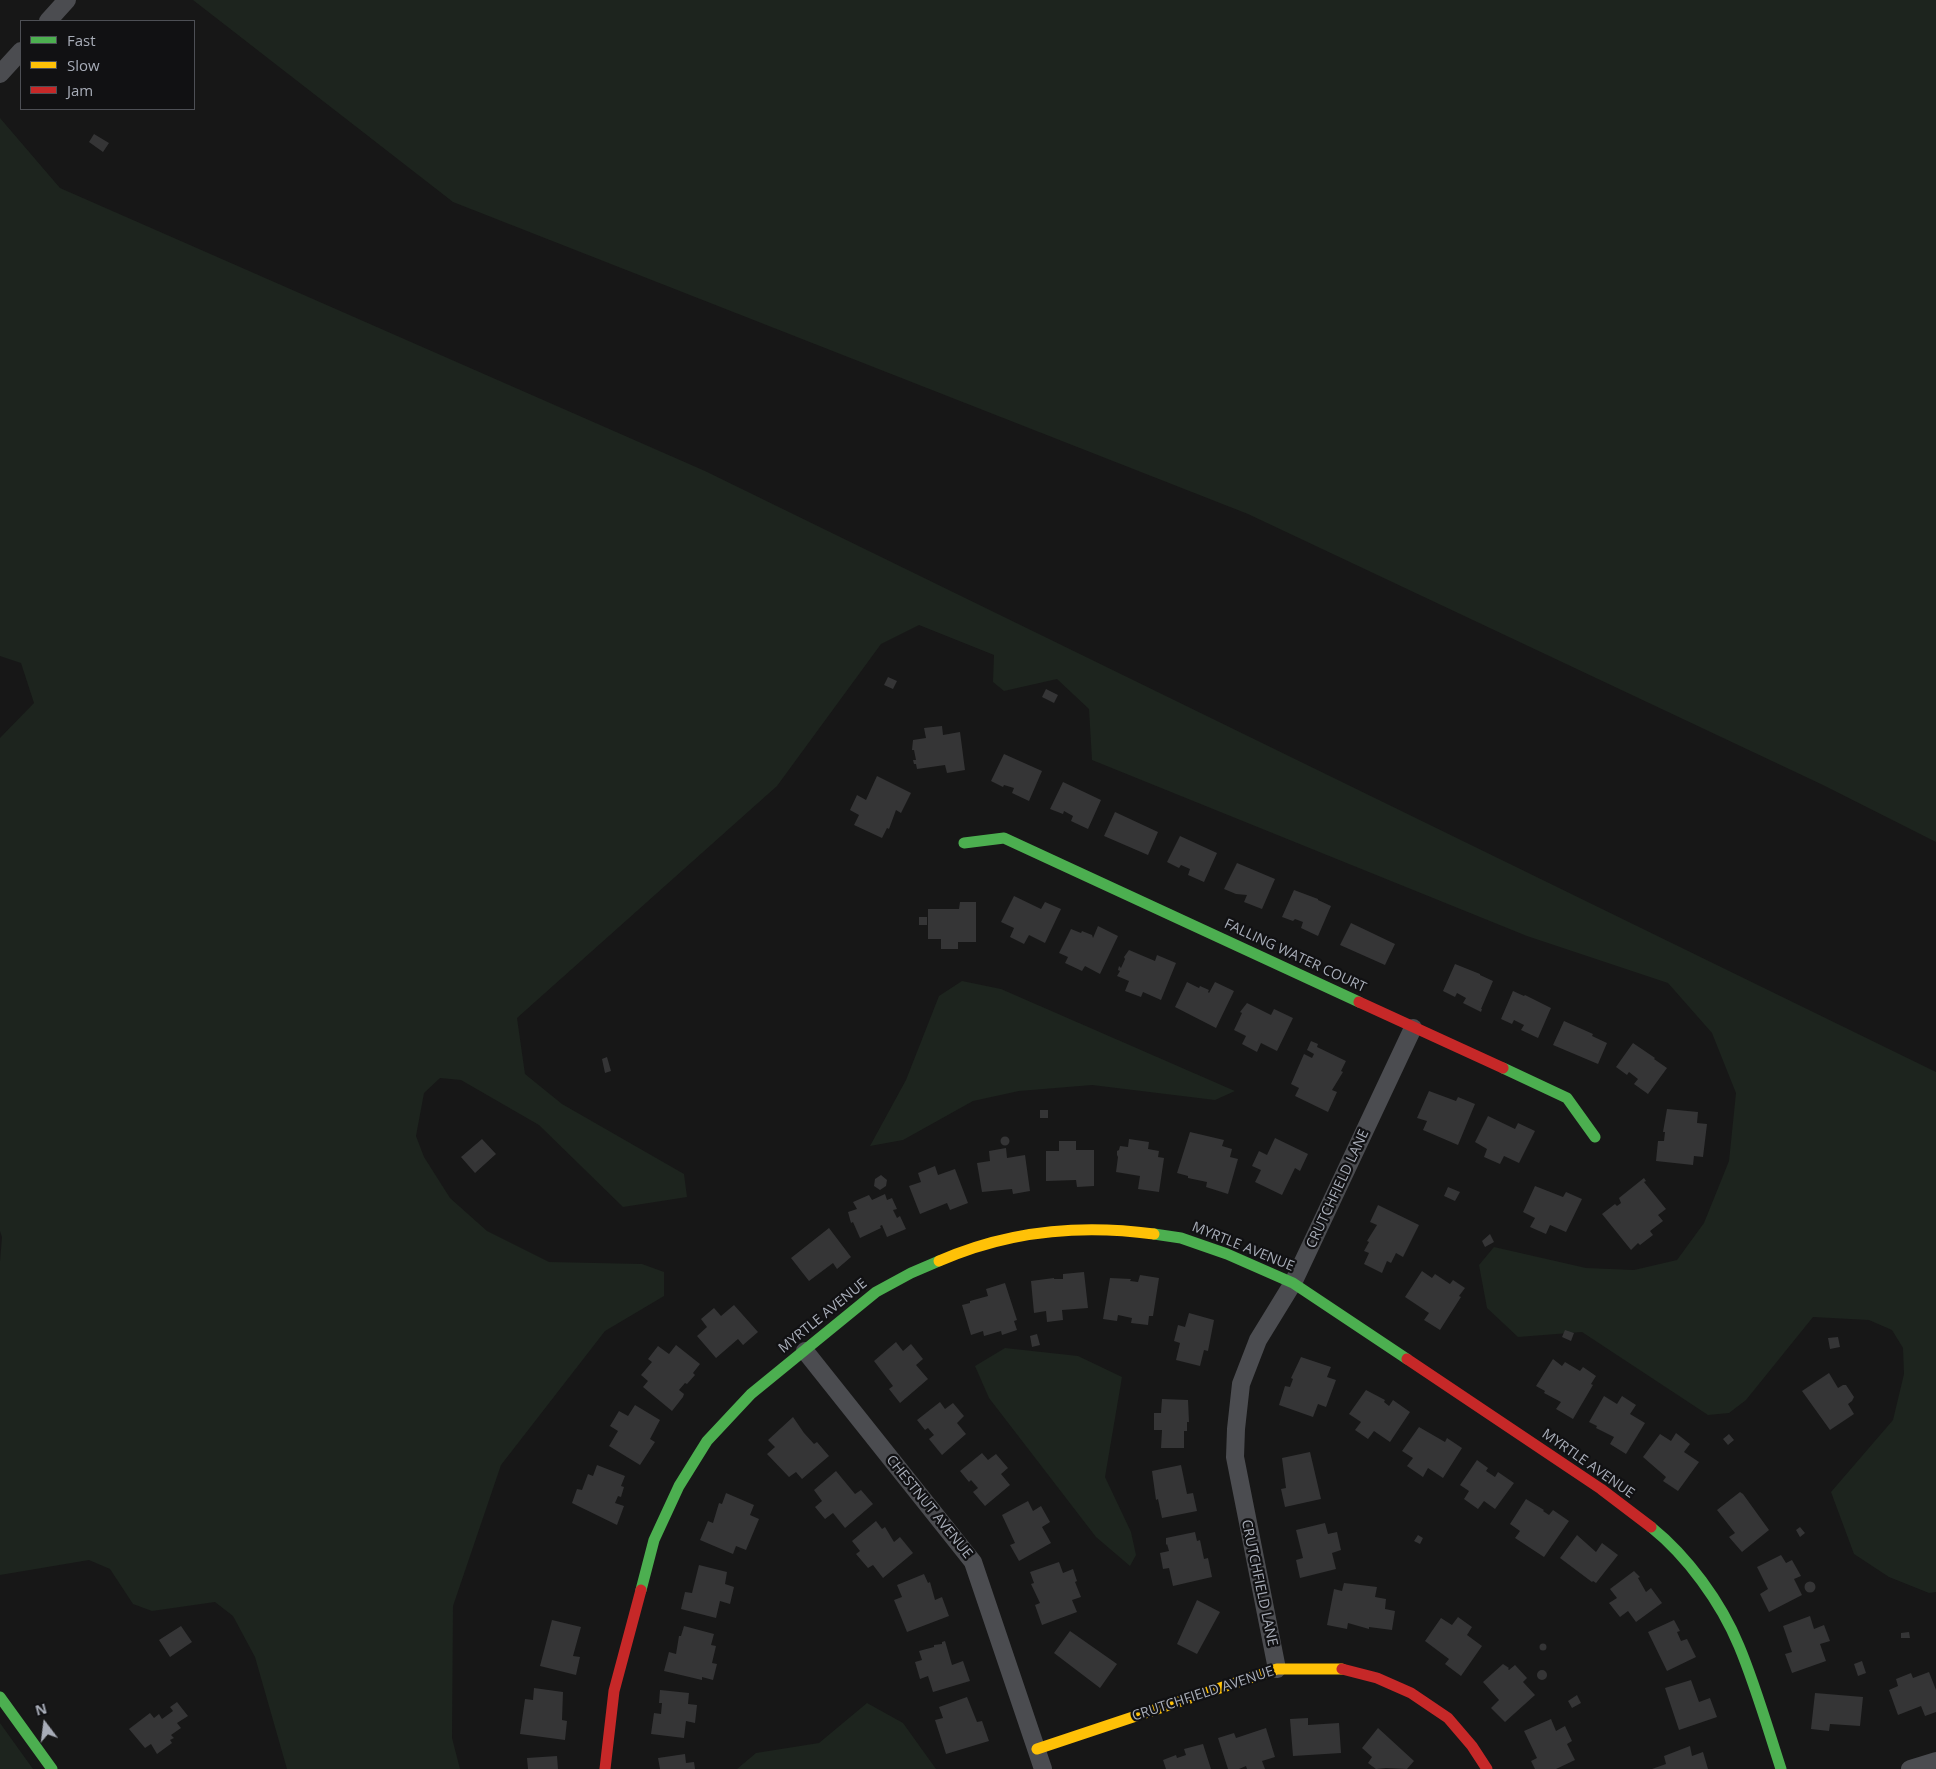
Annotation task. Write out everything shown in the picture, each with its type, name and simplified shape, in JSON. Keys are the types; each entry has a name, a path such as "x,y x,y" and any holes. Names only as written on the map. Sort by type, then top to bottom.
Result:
{"street":[{"path":"49,20 68,0"},
{"path":"0,74 20,52"},
{"name":"FALLING WATER COURT","path":"964,843 1004,838 1567,1098 1595,1137"},
{"name":"CRUTCHFIELD LANE","path":"1277,1669 1235,1457 1241,1384 1258,1340 1293,1283 1413,1028"},
{"name":"MYRTLE AVENUE","path":"605,1769 614,1690 654,1540 679,1486 707,1441 751,1394 876,1292 911,1273 961,1251 1026,1234 1077,1229 1130,1231 1181,1238 1227,1254 1293,1283 1601,1489 1653,1528 1690,1564 1717,1605 1739,1645 1781,1769"},
{"name":"CHESTNUT AVENUE","path":"805,1351 973,1562 1043,1769"},
{"name":"CRUTCHFIELD AVENUE","path":"1037,1749 1277,1669 1340,1668 1378,1678 1411,1694 1448,1718 1472,1746 1487,1769"},
{"path":"0,1697 52,1769"},
{"path":"1910,1769 1936,1760"}],"shaded area":[{"path":"193,0 1936,0 1936,842 1823,785 1248,514 453,202"},
{"path":"0,118 60,188 705,471 1936,1072 1936,1592 1929,1593 1889,1577 1854,1554 1831,1492 1893,1420 1904,1374 1903,1348 1892,1330 1869,1320 1813,1317 1746,1400 1729,1413 1708,1415 1582,1332 1518,1337 1487,1308 1479,1265 1494,1247 1586,1268 1634,1270 1677,1260 1704,1223 1729,1161 1736,1093 1712,1033 1668,983 1527,936 1092,760 1089,709 1057,679 1004,691 993,682 994,655 919,625 881,644 777,786 517,1018 525,1074 562,1104 684,1174 687,1197 623,1207 539,1125 461,1080 440,1078 424,1093 416,1136 424,1157 450,1198 487,1231 549,1262 642,1264 664,1272 664,1296 605,1331 501,1465 453,1606 452,1738 460,1769 287,1769 255,1657 233,1616 215,1602 152,1611 133,1604 110,1569 89,1560 0,1575 0,1261 2,1237 0,1231 0,738 34,703 21,663 0,656"},
{"path":"962,981 1001,989 1235,1091 1215,1100 1092,1085 1019,1091 973,1101 903,1140 870,1146 906,1080 939,996"},
{"path":"1005,1348 1078,1356 1122,1377 1105,1477 1131,1532 1136,1555 1130,1566 1096,1537 989,1398 975,1366"},
{"path":"867,1703 903,1723 936,1769 737,1769 756,1753 819,1743"},
{"path":"0,1723 33,1769 0,1769"}],"building":[{"path":"94,134 109,143 103,152 89,142"},
{"path":"888,677 897,681 893,689 884,685"},
{"path":"1046,689 1058,695 1054,703 1042,697"},
{"path":"942,726 943,735 960,732 965,770 947,773 945,765 917,769 913,760 916,760 914,750 912,750 913,740 926,738 924,728"},
{"path":"1004,754 1042,771 1029,801 1012,793 1014,788 1004,785 1003,787 991,781"},
{"path":"877,776 911,793 901,813 896,810 889,829 887,828 882,838 854,825 859,815 850,810 857,795 866,800"},
{"path":"1063,782 1101,800 1088,829 1071,821 1073,816 1064,811 1063,814 1050,809"},
{"path":"1115,812 1158,832 1148,855 1104,836"},
{"path":"1180,836 1217,853 1204,882 1188,875 1190,869 1181,865 1179,868 1167,862"},
{"path":"1237,863 1275,879 1262,909 1244,902 1247,895 1236,894 1224,889"},
{"path":"1294,890 1331,906 1318,936 1301,928 1303,922 1282,917"},
{"path":"1014,896 1041,909 1045,902 1061,909 1045,943 1029,935 1024,944 1010,937 1014,928 1001,922"},
{"path":"960,902 976,902 976,942 958,942 958,949 941,949 941,939 928,939 928,909 959,909"},
{"path":"919,917 927,917 927,925 919,925"},
{"path":"1351,923 1395,944 1385,965 1340,945"},
{"path":"1098,926 1118,936 1100,974 1085,966 1082,971 1065,963 1068,957 1059,953 1071,929 1092,935 1093,938"},
{"path":"1129,950 1155,961 1157,955 1176,963 1161,1000 1143,992 1141,997 1125,991 1129,981 1117,976 1120,971 1118,970 1119,966 1121,968 1124,957"},
{"path":"1455,964 1493,981 1481,1012 1463,1003 1466,998 1457,993 1455,997 1443,991"},
{"path":"1187,982 1199,988 1200,986 1209,990 1209,993 1215,982 1234,991 1216,1028 1175,1007"},
{"path":"1513,991 1551,1008 1538,1038 1521,1030 1524,1025 1514,1020 1512,1024 1501,1019"},
{"path":"1247,1003 1271,1015 1274,1009 1293,1018 1277,1051 1261,1043 1257,1052 1242,1044 1246,1036 1234,1030 1242,1013 1240,1012"},
{"path":"1564,1021 1593,1034 1592,1036 1607,1043 1598,1064 1553,1045"},
{"path":"1311,1041 1318,1044 1317,1047 1346,1061 1341,1071 1343,1072 1332,1090 1337,1092 1328,1112 1295,1096 1299,1088 1291,1084 1304,1054 1312,1058 1314,1054 1307,1050"},
{"path":"1633,1043 1667,1068 1648,1094 1634,1084 1638,1079 1629,1072 1627,1075 1616,1067"},
{"path":"607,1057 611,1071 605,1073 602,1059"},
{"path":"1429,1091 1456,1101 1458,1097 1475,1104 1458,1145 1423,1130 1427,1121 1417,1118"},
{"path":"1667,1109 1698,1112 1697,1123 1707,1124 1703,1157 1694,1156 1693,1165 1656,1161 1658,1141 1664,1141 1665,1132 1663,1132"},
{"path":"1040,1110 1048,1110 1048,1118 1040,1118"},
{"path":"1488,1116 1515,1129 1518,1123 1535,1131 1519,1163 1504,1156 1500,1164 1484,1157 1487,1149 1475,1142"},
{"path":"1190,1132 1224,1140 1222,1146 1232,1149 1230,1157 1238,1159 1228,1194 1206,1187 1207,1182 1188,1178 1188,1176 1177,1173"},
{"path":"1005,1136 1010,1141 1005,1146 1000,1141"},
{"path":"1275,1138 1308,1154 1300,1171 1295,1168 1282,1195 1255,1182 1261,1170 1252,1166 1259,1151 1267,1155"},
{"path":"482,1139 496,1154 475,1173 461,1157"},
{"path":"1129,1139 1149,1142 1148,1149 1159,1151 1158,1157 1164,1158 1159,1192 1138,1189 1140,1176 1116,1172 1117,1151 1120,1146 1128,1147"},
{"path":"1059,1141 1076,1141 1076,1150 1094,1150 1094,1186 1077,1187 1076,1180 1046,1181 1046,1151 1059,1151"},
{"path":"1006,1148 1007,1158 1025,1155 1030,1191 1013,1194 1012,1189 982,1192 977,1163 990,1161 989,1151"},
{"path":"935,1166 938,1175 955,1169 968,1203 950,1210 947,1203 920,1214 909,1186 921,1182 918,1173"},
{"path":"881,1175 887,1180 886,1186 880,1190 874,1186 875,1179"},
{"path":"1644,1178 1646,1181 1644,1182 1666,1209 1658,1215 1663,1221 1650,1231 1653,1235 1640,1245 1638,1243 1631,1250 1602,1214 1615,1204 1617,1206 1621,1203 1619,1198"},
{"path":"1535,1186 1563,1197 1566,1192 1582,1199 1566,1232 1550,1225 1546,1234 1530,1227 1535,1218 1523,1212"},
{"path":"1448,1187 1460,1192 1455,1201 1444,1196"},
{"path":"885,1194 887,1200 892,1198 897,1209 893,1210 897,1218 900,1216 906,1229 887,1237 882,1225 880,1226 881,1228 860,1238 853,1222 851,1223 848,1212 857,1209 853,1202 869,1195 872,1200"},
{"path":"1378,1205 1419,1225 1403,1257 1396,1253 1391,1263 1387,1261 1382,1273 1364,1264 1369,1253 1364,1251 1369,1242 1367,1241 1377,1225 1370,1222"},
{"path":"829,1228 851,1257 837,1269 833,1263 809,1281 791,1258"},
{"path":"1490,1234 1494,1242 1485,1247 1482,1241"},
{"path":"1422,1271 1432,1278 1435,1274 1450,1284 1453,1280 1465,1288 1440,1330 1424,1320 1429,1313 1405,1297"},
{"path":"1084,1272 1088,1308 1062,1310 1063,1320 1047,1322 1046,1311 1034,1313 1031,1281 1054,1278 1063,1279 1063,1274"},
{"path":"1140,1275 1159,1278 1153,1316 1149,1316 1148,1325 1131,1323 1132,1318 1118,1315 1117,1321 1103,1319 1110,1278 1131,1279 1130,1281 1138,1282"},
{"path":"1005,1283 1017,1320 1014,1321 1017,1330 1002,1335 1001,1331 984,1336 983,1331 971,1335 962,1305 988,1296 986,1289"},
{"path":"734,1305 758,1332 743,1345 738,1339 716,1358 697,1336 707,1327 701,1319 714,1308 721,1316"},
{"path":"1189,1313 1214,1320 1208,1351 1204,1350 1200,1366 1176,1360 1180,1343 1174,1341 1178,1325 1185,1327"},
{"path":"1565,1330 1574,1333 1571,1341 1562,1337"},
{"path":"1037,1334 1040,1345 1032,1347 1030,1336"},
{"path":"1838,1337 1840,1347 1830,1349 1828,1338"},
{"path":"896,1342 903,1351 911,1344 923,1359 916,1365 928,1379 900,1403 889,1389 893,1386 874,1361"},
{"path":"676,1345 700,1364 693,1373 695,1375 679,1390 684,1394 683,1397 672,1411 643,1387 648,1381 641,1375 652,1362 648,1359 658,1346 669,1354"},
{"path":"1301,1357 1331,1367 1327,1377 1336,1380 1326,1407 1318,1404 1313,1417 1279,1405 1285,1386 1290,1387 1293,1379 1291,1378"},
{"path":"1553,1359 1562,1366 1565,1362 1580,1371 1583,1367 1596,1376 1591,1384 1593,1385 1573,1419 1556,1409 1561,1402 1544,1393 1545,1391 1536,1386"},
{"path":"1829,1373 1838,1388 1846,1385 1854,1397 1848,1404 1854,1414 1830,1430 1802,1391"},
{"path":"1366,1390 1385,1400 1384,1402 1389,1406 1393,1400 1410,1412 1390,1442 1374,1431 1368,1439 1355,1430 1361,1422 1349,1414"},
{"path":"1604,1396 1617,1404 1622,1396 1636,1405 1630,1414 1645,1423 1626,1454 1610,1444 1614,1437 1596,1428 1597,1426 1589,1422"},
{"path":"1162,1399 1188,1400 1189,1422 1187,1422 1187,1431 1184,1431 1184,1448 1161,1448 1162,1430 1154,1430 1154,1413 1161,1413"},
{"path":"940,1402 945,1409 953,1403 964,1416 957,1423 966,1434 942,1455 929,1439 934,1435 928,1428 925,1430 917,1420"},
{"path":"635,1405 660,1420 650,1439 655,1442 640,1465 609,1446 618,1431 610,1426 619,1411 628,1416"},
{"path":"793,1417 814,1444 817,1442 829,1456 802,1479 796,1472 789,1477 767,1454 775,1447 768,1440"},
{"path":"1419,1427 1445,1442 1447,1438 1462,1448 1443,1478 1428,1468 1423,1477 1407,1466 1413,1458 1402,1451"},
{"path":"1676,1433 1690,1444 1684,1452 1699,1462 1678,1491 1663,1481 1666,1477 1643,1457 1660,1434 1671,1441"},
{"path":"1729,1434 1734,1440 1728,1445 1723,1439"},
{"path":"1310,1452 1321,1499 1285,1507 1281,1489 1286,1488 1282,1458"},
{"path":"982,1453 988,1460 996,1454 1008,1468 1001,1474 1010,1485 985,1506 973,1492 978,1488 971,1480 969,1482 960,1471"},
{"path":"1477,1460 1488,1468 1486,1471 1495,1477 1498,1472 1514,1483 1495,1509 1484,1501 1478,1509 1464,1499 1469,1491 1460,1485"},
{"path":"597,1465 625,1476 621,1486 624,1487 621,1497 618,1496 615,1503 624,1506 617,1525 572,1503 577,1489 582,1490 588,1474 593,1476"},
{"path":"1181,1465 1187,1494 1193,1493 1197,1511 1162,1518 1158,1499 1156,1500 1152,1471"},
{"path":"836,1471 855,1494 861,1490 873,1504 845,1528 833,1513 825,1519 815,1507 822,1501 814,1490"},
{"path":"1740,1492 1769,1530 1742,1552 1729,1537 1735,1533 1717,1510"},
{"path":"726,1493 754,1505 750,1515 759,1519 746,1550 736,1546 733,1554 700,1540 708,1521 713,1523 719,1503 722,1504"},
{"path":"1526,1499 1549,1515 1553,1510 1569,1521 1544,1557 1515,1538 1520,1531 1510,1524"},
{"path":"1028,1501 1033,1511 1041,1506 1050,1522 1042,1527 1051,1543 1019,1561 1010,1545 1015,1543 1002,1515"},
{"path":"876,1521 882,1529 885,1527 894,1542 900,1537 913,1553 883,1578 873,1565 868,1568 856,1554 860,1551 852,1541"},
{"path":"1325,1523 1328,1534 1337,1532 1341,1550 1332,1553 1336,1569 1300,1578 1296,1560 1303,1558 1296,1530"},
{"path":"1800,1527 1805,1533 1800,1537 1796,1530"},
{"path":"1195,1532 1197,1541 1200,1540 1204,1559 1208,1558 1212,1577 1173,1586 1169,1568 1163,1569 1160,1553 1169,1551 1166,1545 1166,1538"},
{"path":"1418,1535 1423,1538 1420,1544 1414,1541"},
{"path":"1577,1535 1596,1552 1602,1543 1618,1555 1596,1583 1560,1558"},
{"path":"1781,1555 1786,1563 1792,1560 1801,1576 1794,1579 1802,1595 1769,1612 1760,1594 1768,1589 1757,1567"},
{"path":"1059,1562 1063,1573 1073,1569 1077,1581 1075,1582 1081,1597 1072,1600 1077,1612 1042,1625 1035,1605 1040,1603 1031,1584 1034,1583 1030,1572"},
{"path":"699,1565 727,1572 725,1584 734,1587 730,1604 720,1601 716,1618 681,1609 685,1592 692,1593"},
{"path":"1634,1571 1640,1577 1638,1578 1646,1592 1651,1588 1662,1603 1636,1622 1628,1611 1620,1617 1609,1603 1617,1598 1610,1589"},
{"path":"924,1574 928,1583 930,1582 935,1600 942,1597 949,1616 907,1632 894,1600 902,1597 897,1585"},
{"path":"1808,1582 1812,1582 1815,1587 1814,1591 1808,1592 1805,1589 1805,1585"},
{"path":"1344,1583 1377,1587 1375,1597 1386,1599 1385,1609 1395,1611 1392,1630 1369,1627 1369,1629 1348,1623 1347,1629 1327,1625 1334,1589 1342,1591"},
{"path":"1197,1600 1220,1612 1197,1654 1177,1644"},
{"path":"1810,1616 1814,1629 1824,1625 1830,1641 1820,1644 1826,1661 1792,1673 1785,1654 1792,1652 1783,1626"},
{"path":"1458,1617 1472,1627 1467,1635 1482,1646 1461,1676 1445,1664 1449,1659 1425,1641 1441,1618 1452,1625"},
{"path":"552,1620 581,1627 573,1656 580,1657 576,1675 540,1666"},
{"path":"1674,1620 1680,1631 1677,1632 1681,1641 1687,1639 1696,1657 1667,1671 1648,1632"},
{"path":"181,1626 192,1642 170,1657 159,1640"},
{"path":"684,1626 714,1634 711,1645 716,1646 712,1663 717,1664 713,1680 702,1677 702,1680 664,1671 669,1652 676,1654 679,1636 681,1636"},
{"path":"1070,1631 1117,1664 1100,1688 1054,1653"},
{"path":"1909,1632 1910,1638 1901,1638 1901,1633"},
{"path":"945,1641 952,1665 963,1661 970,1681 933,1692 928,1676 920,1679 915,1662 922,1660 919,1651 942,1644"},
{"path":"1543,1643 1547,1647 1543,1651 1539,1647"},
{"path":"1862,1661 1866,1673 1858,1676 1854,1664"},
{"path":"1503,1664 1509,1670 1515,1665 1527,1678 1523,1682 1535,1695 1505,1722 1491,1708 1499,1700 1483,1682"},
{"path":"1542,1670 1547,1675 1542,1680 1537,1675"},
{"path":"1929,1672 1936,1690 1936,1712 1925,1716 1921,1706 1898,1715 1889,1690 1898,1686 1896,1679 1911,1673 1913,1678"},
{"path":"1691,1680 1699,1702 1710,1698 1717,1717 1679,1730 1665,1688"},
{"path":"534,1688 563,1692 562,1720 567,1721 565,1740 520,1734 525,1699 533,1700"},
{"path":"660,1690 689,1693 688,1704 697,1705 695,1723 686,1721 684,1738 651,1734 654,1713 661,1714 662,1703 659,1703"},
{"path":"1815,1693 1863,1697 1860,1726 1830,1724 1829,1731 1811,1729"},
{"path":"1577,1695 1581,1703 1572,1708 1568,1701"},
{"path":"967,1697 977,1722 982,1721 989,1741 946,1754 935,1720 943,1718 939,1707"},
{"path":"177,1702 188,1716 177,1723 181,1728 171,1735 174,1738 170,1740 172,1743 157,1754 151,1744 145,1748 129,1729 150,1713 154,1718 159,1714 162,1719 173,1711 170,1707"},
{"path":"1308,1718 1308,1725 1339,1723 1341,1753 1293,1756 1290,1719"},
{"path":"1551,1719 1556,1731 1565,1726 1572,1741 1567,1744 1575,1760 1556,1769 1535,1769 1531,1761 1537,1758 1524,1731"},
{"path":"1266,1728 1275,1757 1262,1761 1265,1769 1247,1769 1246,1766 1239,1769 1228,1769 1218,1738 1234,1733 1236,1738"},
{"path":"1378,1728 1414,1761 1407,1769 1376,1769 1368,1763 1372,1757 1362,1748"},
{"path":"1203,1744 1211,1769 1166,1769 1163,1760 1176,1755 1177,1758 1186,1755 1184,1749"},
{"path":"1690,1746 1692,1756 1703,1752 1708,1769 1652,1769 1666,1764 1664,1756"},
{"path":"685,1754 686,1763 694,1762 695,1769 660,1769 658,1758"},
{"path":"557,1756 558,1769 528,1769 527,1758"}],"traffic: fast":[{"path":"964,843 1004,838 1359,1002"},
{"path":"1503,1068 1567,1098 1595,1137"},
{"path":"1154,1234 1181,1238 1227,1254 1293,1283 1407,1359"},
{"path":"641,1590 654,1540 679,1486 707,1441 751,1394 876,1292 911,1273 939,1261"},
{"path":"1651,1527 1677,1552 1702,1581 1732,1629 1745,1661 1781,1769"},
{"path":"0,1697 52,1769"}],"traffic: slow":[{"path":"939,1261 991,1243 1045,1232 1099,1230 1154,1234"},
{"path":"1037,1749 1277,1669 1342,1669"}],"traffic: jam":[{"path":"1359,1002 1503,1068"},
{"path":"1407,1359 1601,1489 1651,1527"},
{"path":"605,1769 614,1691 641,1590"},
{"path":"1342,1669 1377,1678 1411,1693 1448,1718 1472,1746 1487,1769"}]}
